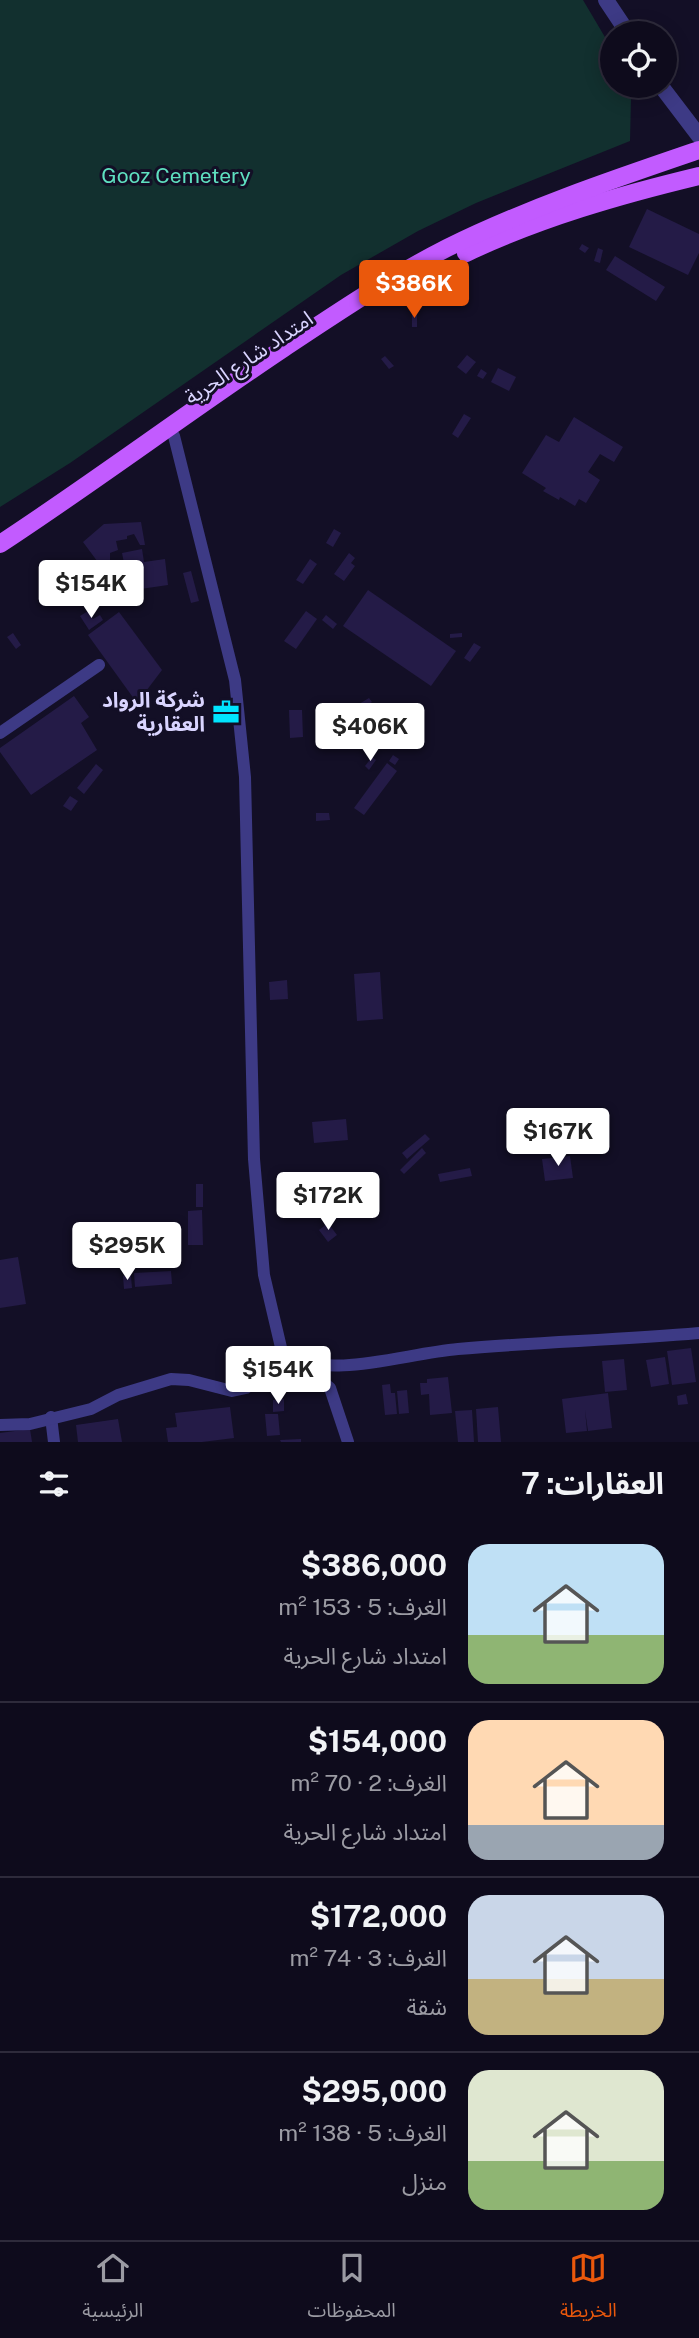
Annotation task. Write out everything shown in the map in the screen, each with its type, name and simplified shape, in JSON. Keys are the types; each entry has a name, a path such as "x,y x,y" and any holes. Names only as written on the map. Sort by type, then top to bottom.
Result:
{"main road":[{"path":"0,544 208,398 341,309 411,268 512,219 699,150"},
{"name":"امتداد شارع الحرية","path":"0,556 349,317 451,259 517,231 586,207 699,176"}],"street":[{"path":"606,0 620,21"},
{"path":"670,98 699,136"},
{"path":"174,436 220,615 234,681 245,777 254,1159 264,1275 283,1356"},
{"path":"0,733 99,665"},
{"path":"299,1363 357,1365 455,1349 699,1333"},
{"path":"283,1356 299,1363 330,1388 348,1442"},
{"path":"0,1425 30,1424 91,1409 118,1395 172,1379 189,1380 232,1391 246,1388 283,1356"},
{"path":"51,1417 54,1442"}],"green space":[{"name":"Gooz Cemetery","path":"0,0 583,0 600,29 600,98 631,98 630,141 476,203 418,231 341,275 70,463 0,507"}],"building":[{"path":"647,209 699,234 699,253 688,275 629,247"},
{"path":"582,244 589,248 585,253 579,249"},
{"path":"598,248 603,250 600,263 594,261"},
{"path":"615,256 665,287 656,301 606,270"},
{"path":"412,313 417,313 417,327 412,327"},
{"path":"467,355 476,362 466,374 457,367"},
{"path":"385,356 394,366 389,369 381,359"},
{"path":"498,368 516,377 509,391 491,382"},
{"path":"481,369 487,373 483,379 477,376"},
{"path":"464,414 471,418 458,438 452,434"},
{"path":"574,417 623,447 614,462 600,454 588,472 600,480 586,503 579,499 575,506 543,491 546,488 522,473 546,435 559,442"},
{"path":"141,522 145,545 140,545 134,534 127,536 127,539 116,541 118,550 110,553 110,564 103,569 83,542 104,524"},
{"path":"334,529 341,533 333,547 326,543"},
{"path":"142,549 144,562 165,559 168,585 120,592 115,564 124,563 122,553"},
{"path":"349,553 355,558 351,563 355,566 344,581 334,574"},
{"path":"310,559 317,564 303,584 296,580"},
{"path":"191,571 199,601 191,603 183,573"},
{"path":"368,590 456,651 431,686 343,626"},
{"path":"88,611 93,619 100,615 103,620 89,630 80,616"},
{"path":"306,611 317,619 296,649 284,641"},
{"path":"119,612 162,670 137,703 88,635"},
{"path":"326,615 337,624 333,629 322,620"},
{"path":"13,633 21,645 16,649 7,637"},
{"path":"462,633 462,637 450,638 450,634"},
{"path":"474,643 481,647 470,662 464,658"},
{"path":"74,696 89,717 81,723 97,750 31,795 0,752 0,748"},
{"path":"369,698 372,702 362,708 359,704"},
{"path":"335,705 340,706 340,718 334,718 334,724 328,724 328,712 335,712"},
{"path":"289,710 302,710 303,737 290,738"},
{"path":"319,715 325,715 325,725 319,726"},
{"path":"409,718 416,722 407,735 400,731"},
{"path":"325,731 331,731 331,743 325,743"},
{"path":"393,755 399,759 395,765 389,761"},
{"path":"372,757 376,760 369,770 365,766"},
{"path":"387,763 397,771 364,815 354,808"},
{"path":"96,764 103,770 84,794 77,788"},
{"path":"70,796 78,801 71,811 63,806"},
{"path":"316,813 329,813 330,820 316,821"},
{"path":"380,972 383,1019 357,1021 354,974"},
{"path":"287,980 288,999 270,1000 269,982"},
{"path":"346,1119 348,1140 314,1143 312,1122"},
{"path":"425,1134 430,1139 407,1159 402,1153"},
{"path":"422,1148 426,1153 404,1174 400,1170"},
{"path":"570,1156 573,1178 545,1181 542,1159"},
{"path":"470,1168 472,1176 440,1182 438,1174"},
{"path":"196,1184 203,1184 203,1207 196,1207"},
{"path":"202,1210 203,1245 188,1245 188,1211"},
{"path":"328,1223 337,1235 328,1242 319,1230"},
{"path":"18,1257 26,1304 0,1308 0,1260"},
{"path":"171,1271 172,1284 135,1287 134,1273"},
{"path":"123,1276 131,1276 132,1288 124,1289"},
{"path":"691,1348 696,1382 672,1385 667,1351"},
{"path":"665,1357 669,1384 651,1387 646,1360"},
{"path":"624,1359 627,1390 605,1392 602,1361"},
{"path":"448,1377 452,1413 430,1415 429,1394 421,1395 420,1383 427,1383 427,1379"},
{"path":"390,1384 391,1393 395,1393 397,1414 385,1415 382,1385"},
{"path":"407,1390 409,1413 399,1414 397,1391"},
{"path":"608,1393 612,1428 588,1431 585,1410 587,1431 566,1433 562,1399"},
{"path":"686,1394 688,1404 678,1405 677,1396"},
{"path":"284,1399 284,1411 273,1412 273,1400"},
{"path":"230,1407 234,1438 168,1442 166,1428 177,1427 175,1413"},
{"path":"498,1407 501,1442 478,1442 476,1409"},
{"path":"472,1410 474,1442 458,1442 455,1411"},
{"path":"265,1414 278,1414 280,1435 267,1436"},
{"path":"118,1419 122,1442 78,1442 76,1425"},
{"path":"30,1429 32,1442 0,1442 0,1433"},
{"path":"301,1439 301,1442 280,1440"}],"place":[{"name":"شركة الرواد العقارية","path":"226,712"}]}
